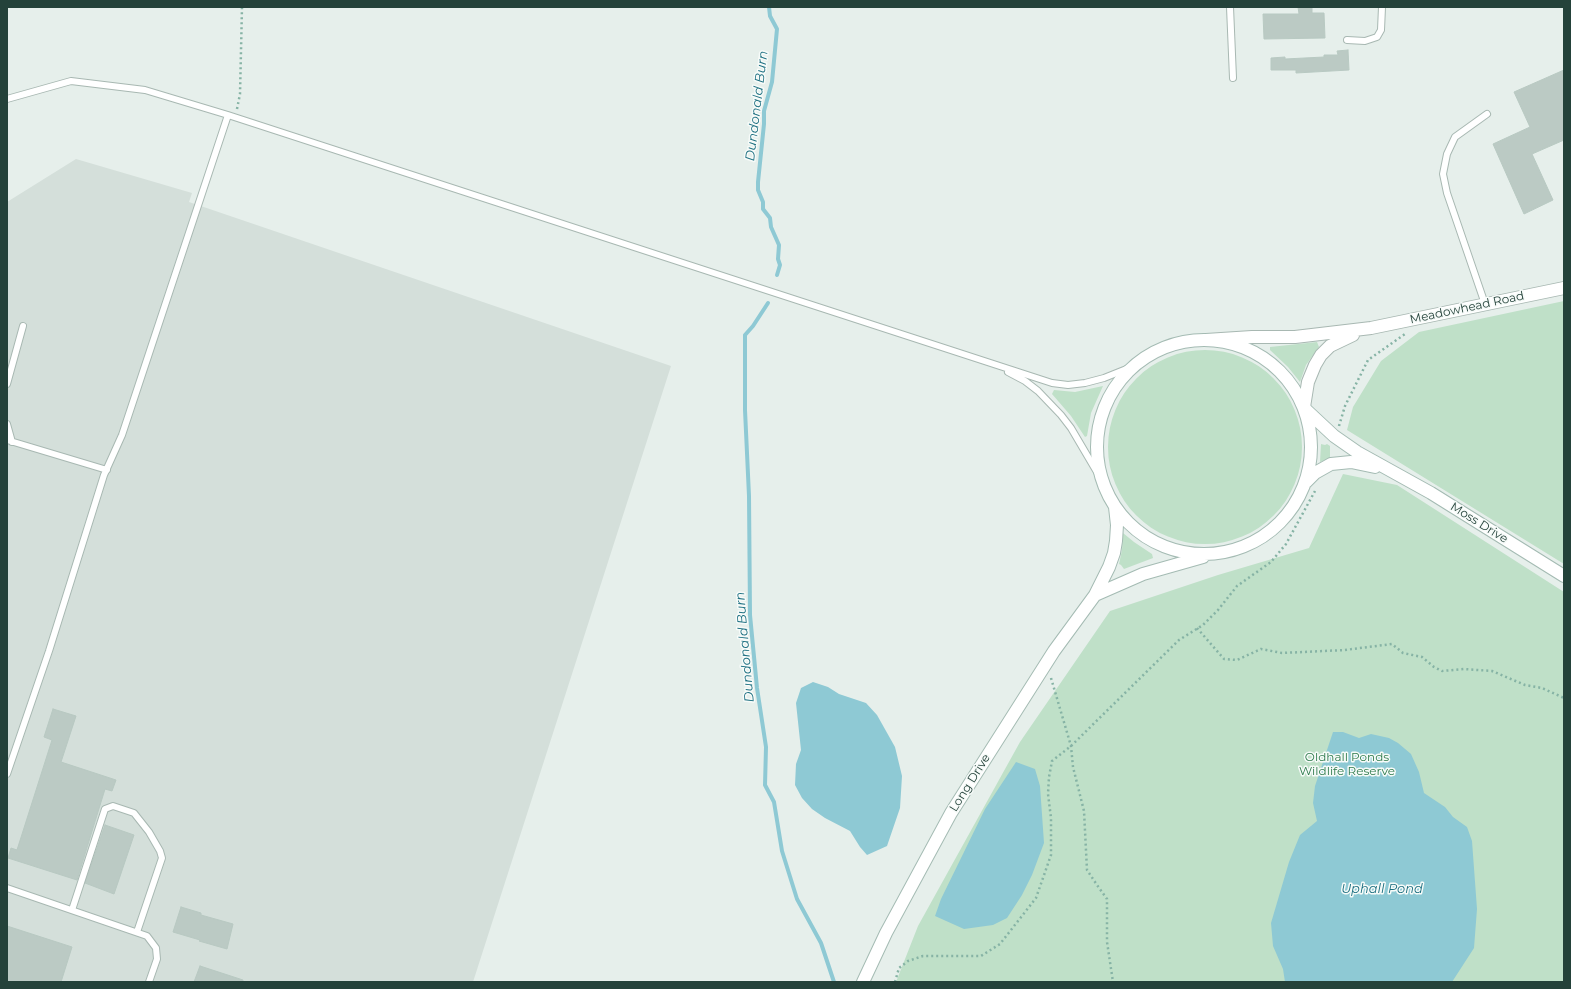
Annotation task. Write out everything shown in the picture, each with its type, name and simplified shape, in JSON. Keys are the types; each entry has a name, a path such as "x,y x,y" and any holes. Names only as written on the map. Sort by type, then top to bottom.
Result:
{"main road":[{"name":"Meadowhead Road","path":"1206,340 1252,337 1295,337 1371,328 1564,288"},
{"name":"Meadowhead Road","path":"1304,407 1311,373 1321,355 1330,346 1342,339 1371,328"},
{"path":"1095,595 1143,574 1212,554 1232,551 1245,546 1269,533 1284,519 1296,502 1305,483 1310,465 1312,446 1310,426 1304,407 1293,386 1282,373 1255,352 1223,341 1206,340 1175,344 1147,356 1123,377 1113,390 1100,420 1097,436 1097,452 1099,468 1104,484 1115,507 1130,524 1147,538 1167,548 1189,553 1212,554"},
{"name":"Moss Drive","path":"1304,407 1334,436 1357,452 1431,492 1564,576"},
{"name":"Moss Drive","path":"1305,483 1315,473 1325,467 1340,462 1364,464 1393,472"},
{"name":"Long Drive","path":"863,982 886,933 951,813 1046,663 1095,595 1109,567 1114,553 1117,530 1115,507"}],"lane":[{"path":"1230,7 1233,78"},
{"path":"1347,40 1365,41 1377,37 1381,30 1382,7"},
{"path":"7,99 71,81 145,90 235,117 992,364 1052,382 1068,384 1085,383 1104,378 1134,366"},
{"path":"1485,304 1447,193 1443,174 1447,154 1455,137 1487,114"},
{"path":"7,774 49,651 106,470 122,436 228,115"},
{"path":"7,384 23,326"},
{"path":"992,364 1025,381 1051,403 1071,428 1104,484"},
{"path":"7,424 10,441 106,470"},
{"path":"72,910 105,809 113,806 134,813 149,832 160,851 162,858 137,932"},
{"path":"7,888 147,936 156,948 157,959 149,982"}],"path":[{"path":"235,117 240,94 242,7"},
{"path":"1334,436 1341,423 1345,406 1368,360 1406,333"},
{"path":"895,982 899,968 908,961 923,956 981,956 1000,944 1036,898 1051,855 1052,818 1048,794 1052,761 1071,746 1180,640 1218,610 1237,586 1271,562 1286,544 1318,485"},
{"path":"1197,628 1224,659 1237,660 1262,649 1282,653 1345,650 1392,644 1403,653 1422,657 1434,667 1442,671 1464,669 1492,671 1525,685 1542,688 1564,698"},
{"path":"1046,663 1071,746 1073,767 1084,811 1087,870 1107,899 1107,942 1113,982"}],"shaded area":[{"path":"76,159 192,193 189,202 671,366 473,982 7,982 7,202"}],"green space":[{"path":"1564,301 1564,564 1347,430 1353,407 1381,361 1419,332"},
{"path":"1317,342 1319,347 1306,365 1300,382 1288,367 1270,350 1270,347"},
{"path":"1215,350 1224,351 1251,361 1274,378 1286,393 1295,410 1301,428 1301,466 1295,484 1286,501 1274,516 1259,528 1242,537 1224,543 1195,544 1186,543 1159,533 1143,522 1130,509 1119,493 1109,466 1108,437 1109,428 1119,401 1130,385 1143,372 1159,361 1186,351"},
{"path":"1103,386 1091,413 1087,436 1085,437 1071,416 1052,394 1054,390 1075,392"},
{"path":"1321,444 1327,444 1330,446 1330,458 1320,462"},
{"name":"Oldhall Ponds Wildlife Reserve","path":"1343,474 1397,485 1564,592 1564,982 896,982 918,926 1020,742 1110,611 1218,575 1309,548"},
{"path":"1123,533 1152,554 1153,558 1124,569 1119,564"}],"water":[{"path":"813,682 828,687 839,694 866,703 877,715 895,747 902,776 900,808 887,846 867,855 850,831 825,818 812,809 802,798 795,785 796,764 801,750 796,703 801,688"},
{"name":"Uphall Pond","path":"1333,732 1343,732 1359,738 1371,734 1389,738 1398,743 1411,754 1419,772 1424,793 1445,807 1453,817 1467,827 1472,841 1477,909 1474,948 1452,982 1285,982 1283,969 1273,946 1271,923 1289,862 1300,835 1317,821 1313,803 1315,786"},
{"path":"1016,762 1035,769 1040,786 1044,843 1032,875 1022,895 1007,918 993,925 964,929 935,916 941,899 985,809"}],"building":[{"path":"1298,7 1312,7 1312,13 1324,13 1325,38 1264,39 1263,14 1299,14"},
{"path":"1348,50 1349,70 1296,73 1296,70 1271,70 1271,58 1285,57 1285,59 1324,57 1324,55 1338,55 1337,51"},
{"path":"1564,70 1564,140 1532,154 1553,200 1524,214 1493,144 1530,127 1514,92"},
{"path":"53,709 76,716 61,762 116,780 112,791 105,789 77,880 8,858 11,848 17,850 52,740 44,737"},
{"path":"105,825 134,835 114,894 85,883"},
{"path":"181,907 201,913 201,915 233,924 227,949 173,932"},
{"path":"7,926 72,947 61,982 7,982"},
{"path":"200,966 243,980 243,982 194,982"}],"waterway":[{"name":"Dundonald Burn","path":"769,7 770,16 777,29 772,82 764,111 758,190 763,202 763,209 770,218 771,227 779,245 778,259 780,265 777,275"},
{"name":"Dundonald Burn","path":"768,303 753,326 745,335 745,410 749,496 750,615 757,688 766,747 765,785 774,802 782,851 797,899 821,943 834,982"}]}
